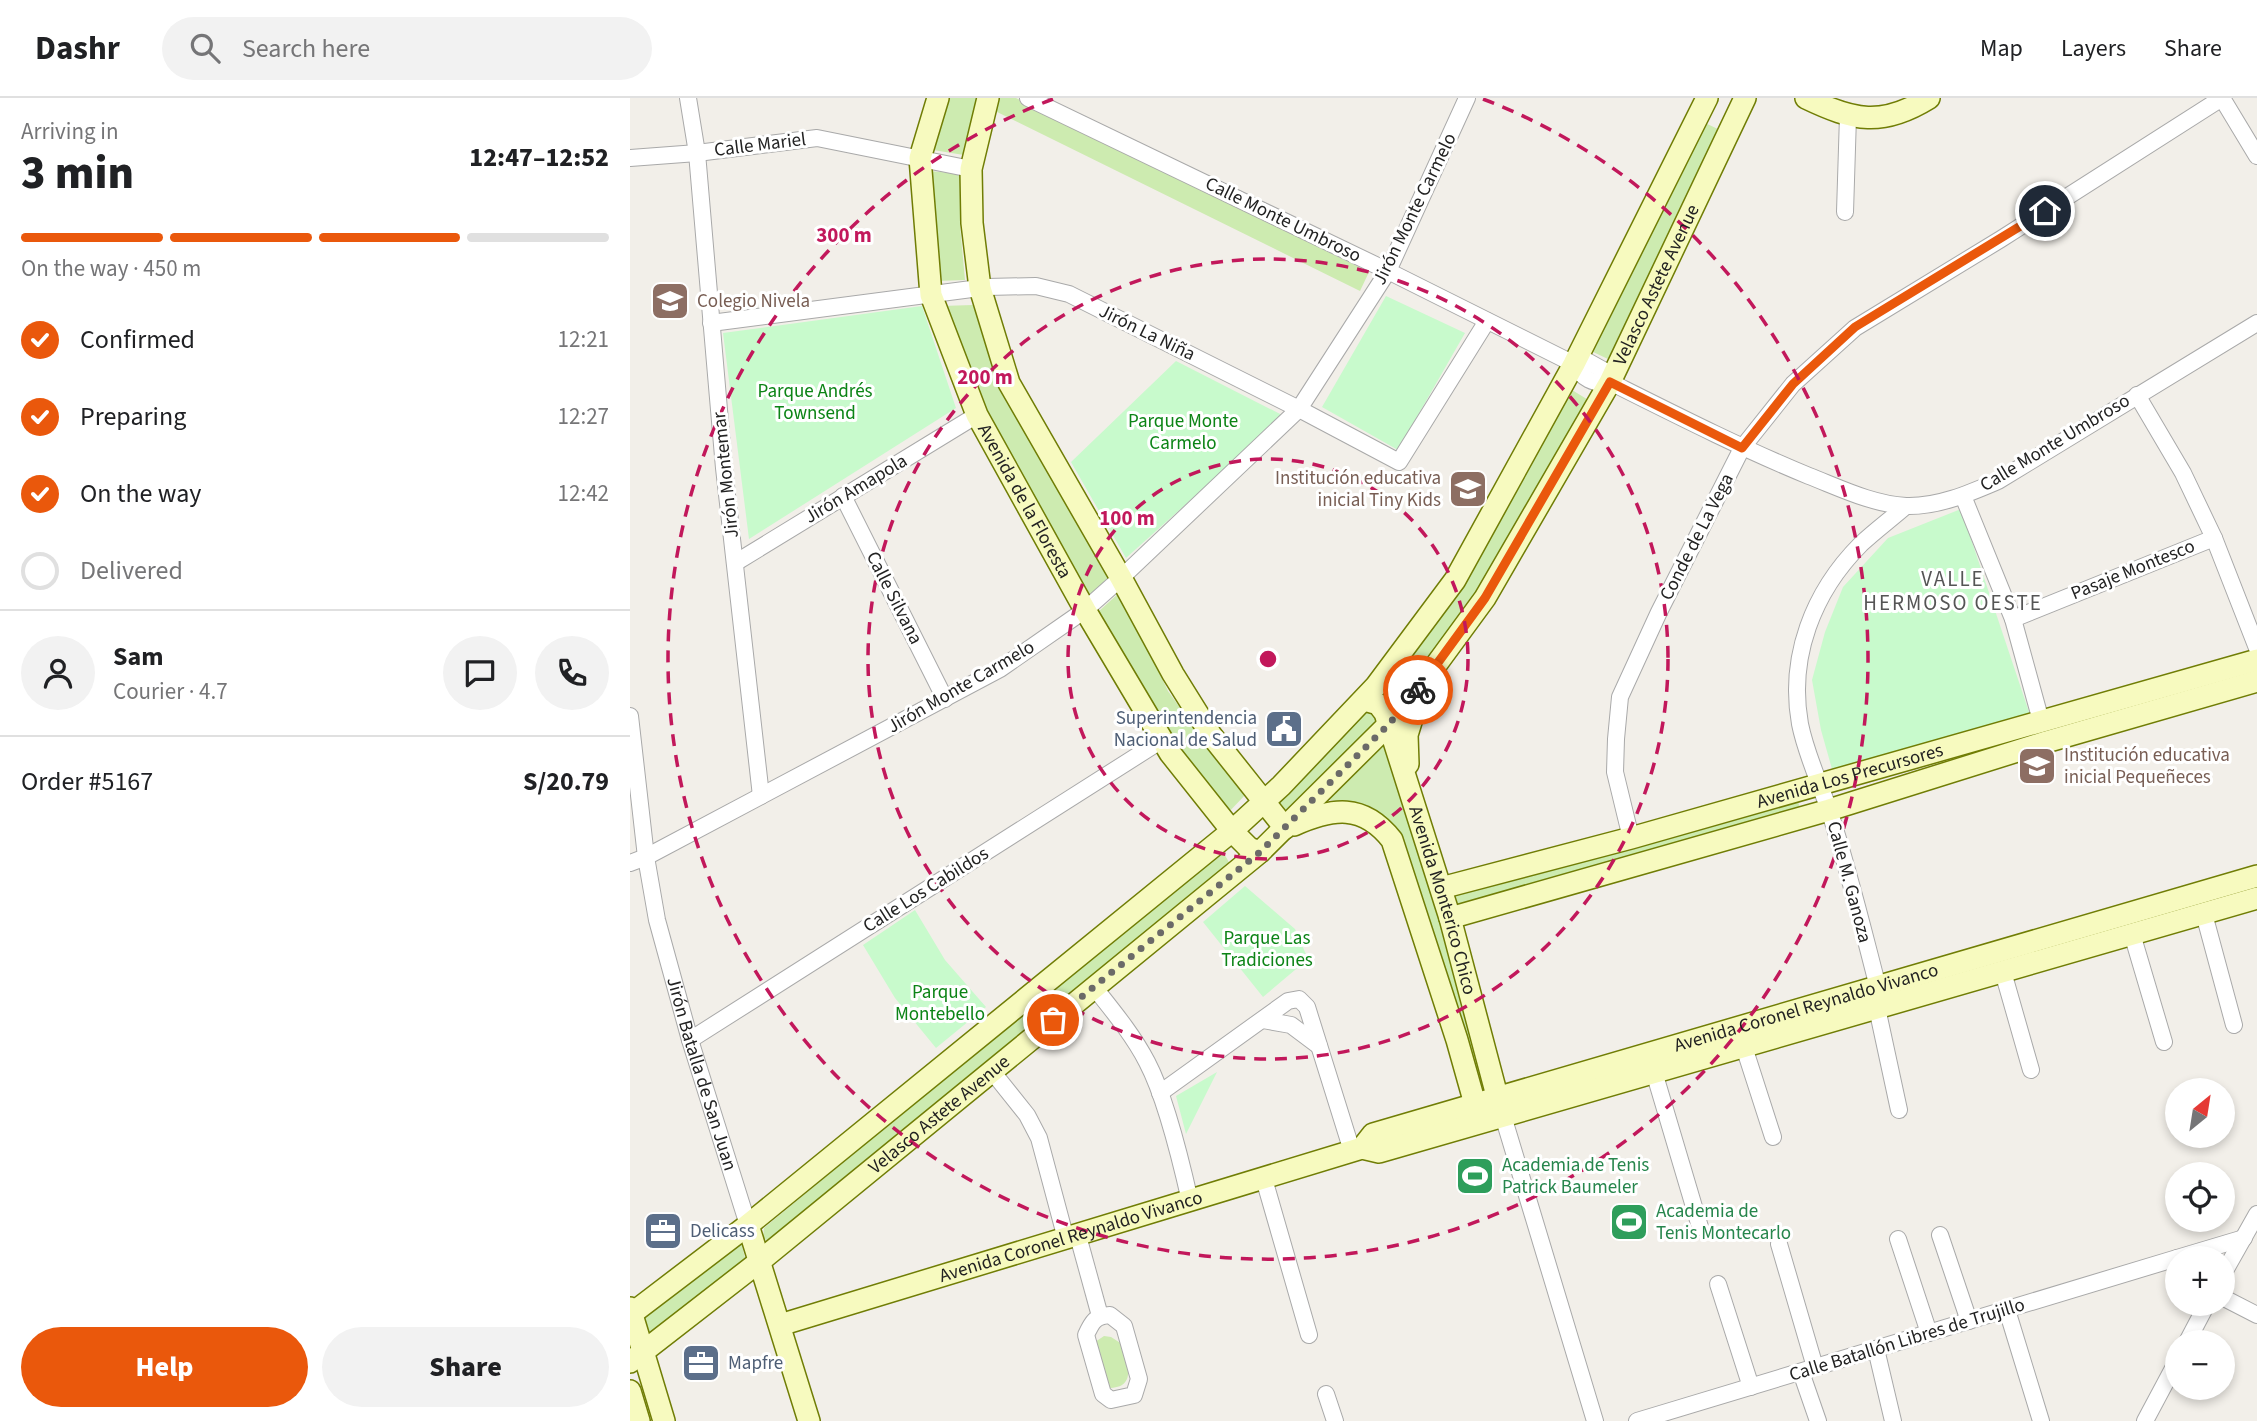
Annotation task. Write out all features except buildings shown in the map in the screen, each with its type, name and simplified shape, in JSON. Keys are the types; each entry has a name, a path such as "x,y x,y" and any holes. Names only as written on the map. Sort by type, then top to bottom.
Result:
{"street":[{"name":"Jirón Montemar","path":"688,98 697,153 711,323 761,796"},
{"name":"Avenida de la Floresta","path":"938,98 920,158 931,295 977,415 1085,610 1162,740 1231,831 1249,848 1260,852"},
{"path":"988,98 971,169 972,223 980,288 1009,383 1173,674 1211,735 1285,828"},
{"name":"Calle Monte Umbroso","path":"1028,98 1388,271 1574,364 1580,374 1599,384 1610,382 1742,448 1858,496 1906,506 1963,496 1998,481 2257,323"},
{"name":"Jirón Monte Carmelo","path":"630,863 646,857 1000,669 1085,610 1121,578 1299,409 1388,271 1467,98"},
{"name":"Velasco Astete Avenue","path":"637,1357 760,1261 1260,852 1388,725 1427,678 1485,598 1610,382 1745,98"},
{"path":"1806,98 1848,116 1874,118 1891,116 1929,98"},
{"path":"2222,98 2257,156"},
{"name":"Conde de La Vega","path":"1630,838 1615,772 1615,739 1620,697 1659,612 1742,448 1793,384 1855,327 2001,239 2222,98"},
{"path":"1703,105 1730,128"},
{"name":"Velasco Astete Avenue","path":"631,1312 748,1225 1231,831 1263,803 1364,700 1455,580 1574,364 1703,105"},
{"path":"1845,212 1848,116"},
{"name":"Calle Mariel","path":"630,158 697,153 817,138 971,169"},
{"name":"Jirón La Niña","path":"711,323 980,288 1036,286 1069,294 1399,462 1487,321"},
{"path":"2137,396 2183,473 2214,538 2257,648"},
{"name":"Jirón Amapola","path":"735,563 977,415"},
{"name":"Calle Silvana","path":"843,496 945,699"},
{"path":"1963,496 2013,619 2041,721"},
{"path":"1879,500 1887,522"},
{"name":"Calle M. Ganoza","path":"1899,1110 1879,1000 1829,810 1808,757 1796,695 1798,661 1810,619 1836,574 1861,545 1906,506"},
{"name":"Pasaje Montesco","path":"2013,619 2214,538"},
{"name":"Avenida Los Precursores","path":"1441,888 1630,838 2257,660"},
{"path":"1418,817 1408,768 1407,735 1412,711 1427,678"},
{"name":"Avenida Los Precursores","path":"1450,918 1829,810 2046,742 2257,681"},
{"name":"Avenida Monterico Chico","path":"1364,700 1372,701 1383,708 1441,888 1500,1107 1595,1421"},
{"name":"Jirón Batalla de San Juan","path":"630,716 646,857 657,920 690,1040 809,1421"},
{"name":"Calle Los Cabildos","path":"690,1040 1162,740"},
{"name":"Avenida Monterico Chico","path":"1285,828 1330,811 1346,811 1372,821 1392,840 1475,1104"},
{"name":"Avenida Coronel Reynaldo Vivanco","path":"780,1325 1264,1179 1357,1149 1373,1134 1475,1104 1500,1107 1654,1072 1744,1047 1879,1000 2003,972 2100,933 2257,876"},
{"name":"Avenida Coronel Reynaldo Vivanco","path":"1357,1149 1380,1152 1500,1107 1879,1000 2100,933 2132,934 2257,898"},
{"path":"2204,914 2234,1025"},
{"path":"2132,934 2164,1042"},
{"path":"2003,972 2031,1070"},
{"path":"1094,988 1134,1039 1148,1065 1160,1093 1190,1201"},
{"path":"1160,1093 1288,1001 1299,999 1307,1007 1357,1149"},
{"path":"1263,1020 1291,1026 1319,1047"},
{"path":"1744,1047 1773,1137"},
{"path":"991,1070 1027,1115 1039,1138 1100,1316"},
{"path":"1654,1072 1700,1227"},
{"path":"1264,1179 1309,1335"},
{"path":"2235,1254 2257,1214"},
{"path":"1940,1235 1969,1321"},
{"path":"1898,1238 1928,1333"},
{"name":"Calle Batallón Libres de Trujillo","path":"2217,1246 2244,1238"},
{"path":"1779,1244 1818,1421"},
{"name":"Calle Batallón Libres de Trujillo","path":"1637,1421 2165,1262"},
{"path":"2159,1264 2165,1267"},
{"path":"1718,1284 1751,1387"},
{"path":"2235,1304 2257,1315"},
{"path":"2007,1310 2041,1421"},
{"path":"631,1312 637,1357 664,1421"},
{"path":"1110,1315 1124,1326 1139,1379 1134,1395 1111,1400 1103,1394 1086,1335 1092,1321 1100,1316 1110,1315"},
{"path":"1876,1349 1893,1421"},
{"path":"2145,1421 2165,1384"},
{"path":"630,1391 639,1421"},
{"path":"1325,1394 1335,1421"}],"green space":[{"path":"948,98 978,98 970,156 933,150"},
{"path":"995,98 1016,98 1369,272 1360,291 993,110"},
{"path":"1703,122 1720,130 1608,359 1591,351"},
{"path":"930,171 961,174 960,226 965,280 938,281"},
{"path":"1386,296 1465,333 1398,450 1322,407"},
{"path":"973,305 1005,388 1112,578 1089,595 984,411 941,306"},
{"name":"Parque Andrés Townsend","path":"922,306 956,408 749,539 723,333"},
{"name":"Parque Monte Carmelo","path":"1176,361 1284,416 1126,558 1071,462"},
{"path":"1572,390 1590,401 1482,591 1401,703 1393,694 1389,682 1465,577"},
{"path":"1961,509 2030,715 1832,769 1821,730 1812,680 1825,632 1843,587 1888,538"},
{"path":"1120,592 1168,691 1226,772 1247,793 1226,815 1170,738 1098,612"},
{"path":"1366,708 1379,717 1377,725 1286,815 1276,804"},
{"path":"1385,741 1490,1080 1486,1086 1476,1082 1406,861 1348,804 1327,799"},
{"path":"1797,799 1801,810 1458,904 1454,893"},
{"path":"1221,848 1231,866 772,1243 763,1238 764,1228"},
{"name":"Parque Las Tradiciones","path":"1245,886 1295,929 1308,959 1263,997 1203,922"},
{"name":"Parque Montebello","path":"915,910 945,960 986,1007 936,1048 895,998 863,945"},
{"path":"1217,1072 1186,1134 1176,1096"},
{"path":"741,1242 746,1262 650,1337 643,1318"},
{"path":"1104,1336 1122,1344 1126,1359 1127,1379 1117,1387 1108,1388 1095,1342"}],"way so far":[{"path":"1053,1020 1260,852 1388,725 1418,690"}],"place":[{"name":"Colegio Nivela","path":"670,301"},
{"name":"Institución educativa inicial Tiny Kids","path":"1468,489"},
{"name":"Superintendencia Nacional de Salud","path":"1284,729"},
{"name":"Institución educativa inicial Pequeñeces","path":"2037,766"},
{"name":"Academia de Tenis Patrick Baumeler","path":"1475,1176"},
{"name":"Academia de Tenis Montecarlo","path":"1629,1222"},
{"name":"Delicass","path":"663,1231"},
{"name":"Mapfre","path":"701,1363"}],"district":[{"name":"VALLE HERMOSO OESTE","path":"1953,591"}],"route":[{"path":"1418,690 1485,598 1610,382 1742,448 1793,384 1855,327 2045,211"}]}
